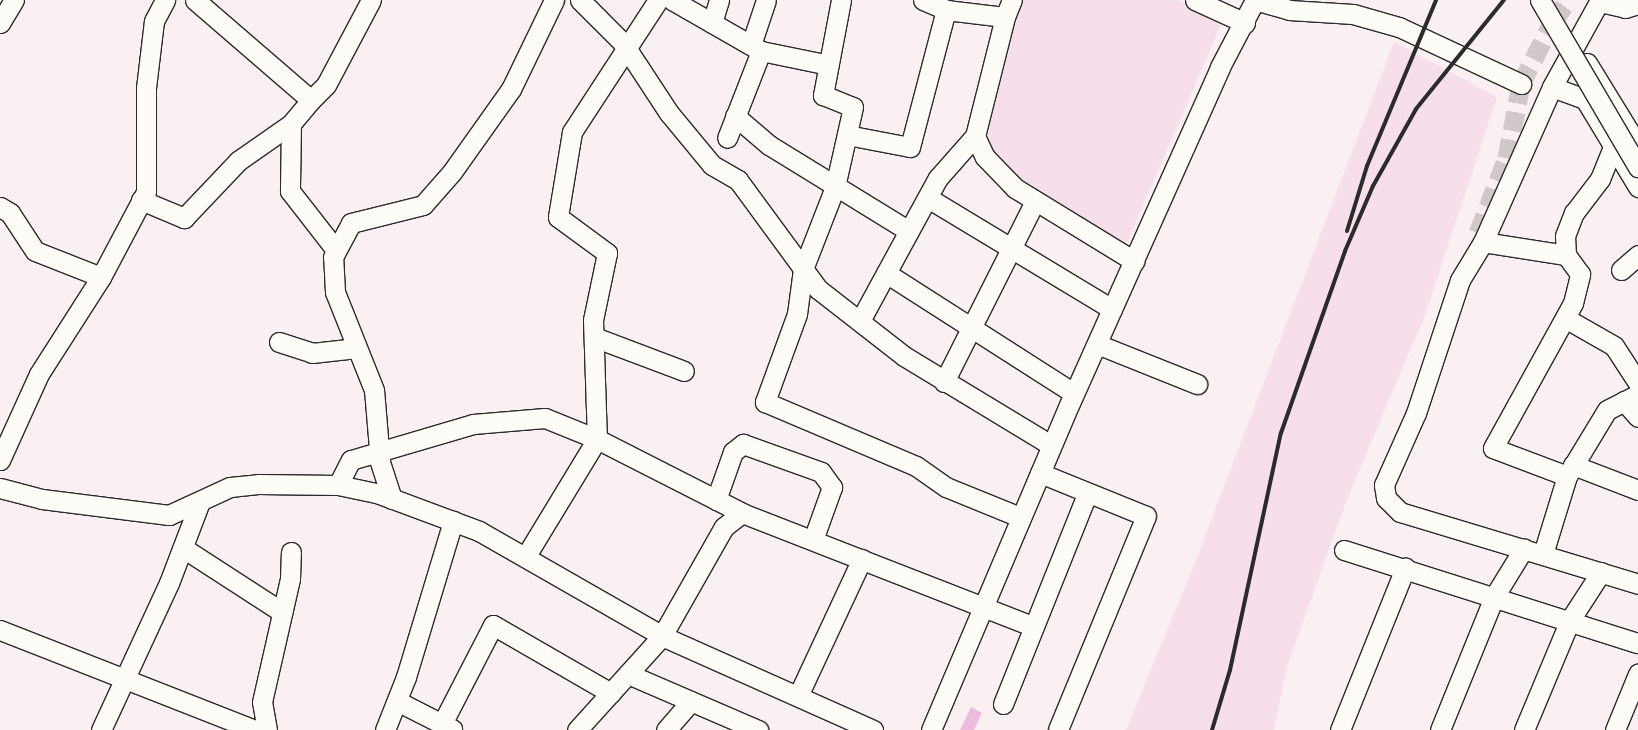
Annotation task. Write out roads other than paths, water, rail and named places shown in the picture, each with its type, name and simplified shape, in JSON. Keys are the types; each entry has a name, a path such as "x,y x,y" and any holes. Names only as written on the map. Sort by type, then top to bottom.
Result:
{"street":[{"path":"0,23 14,0"},
{"path":"0,460 39,374 102,278 146,192 146,88 154,21 165,0"},
{"path":"195,0 311,100"},
{"path":"141,200 184,218 238,160 291,124 311,100 326,86 371,0"},
{"path":"392,499 379,449 374,390 336,292 336,250 351,223 423,205 452,172 511,89 554,0"},
{"path":"580,0 626,47 670,113 712,165 738,180 818,289 944,382 1051,445"},
{"path":"526,556 597,439 594,337 607,253 558,217 572,132 658,0"},
{"path":"672,0 756,48 829,65"},
{"path":"712,23 719,0"},
{"path":"727,138 756,48 766,0"},
{"path":"841,0 823,95 853,108 835,187 803,269 797,314 765,402 916,466 946,486 1020,517"},
{"path":"924,0 946,10 1005,17"},
{"path":"861,319 928,198 975,136 1005,17 1012,0"},
{"path":"1195,0 1245,23"},
{"path":"933,729 1051,445 1220,67 1245,23 1255,0 1289,10 1353,14 1399,27 1521,84"},
{"path":"1540,0 1638,167"},
{"path":"1638,4 1625,8 1600,1 1552,87 1483,242 1460,280 1416,413 1384,485 1386,498 1400,512 1638,584"},
{"path":"847,135 910,147 946,10"},
{"path":"1576,45 1638,146"},
{"path":"1552,87 1585,99 1638,187"},
{"path":"735,116 769,145 909,231"},
{"path":"291,124 290,190 336,250"},
{"path":"975,136 985,157 1015,188 1134,261"},
{"path":"1614,145 1600,179 1574,213 1565,236 1566,255 1580,274 1565,318 1493,448 1638,490"},
{"path":"928,198 1112,309"},
{"path":"944,382 1035,201"},
{"path":"0,207 10,213 35,251 102,278"},
{"path":"1483,242 1566,255"},
{"path":"1621,270 1638,254"},
{"path":"886,273 1074,393"},
{"path":"1565,318 1614,346 1638,383"},
{"path":"594,337 684,371"},
{"path":"279,342 312,353 357,348"},
{"path":"1096,344 1197,384"},
{"path":"1543,554 1570,471 1607,410 1631,398 1638,417"},
{"path":"338,485 351,460 379,449 520,418 545,418 597,439 742,513 983,605 1034,627"},
{"path":"716,500 733,452 743,444 822,472 832,487 813,540"},
{"path":"1040,473 1087,494 1146,516 1058,730"},
{"path":"0,488 42,499 169,515 239,486 338,485 392,499 453,521 526,556 662,636 873,730"},
{"path":"1003,704 1087,494"},
{"path":"101,730 182,548 200,502"},
{"path":"580,729 662,636 724,527 742,513"},
{"path":"385,730 397,701 453,521"},
{"path":"182,548 282,612"},
{"path":"1440,730 1494,597 1524,548"},
{"path":"1344,550 1638,643"},
{"path":"267,730 262,702 282,612 291,552"},
{"path":"798,696 862,559"},
{"path":"1340,730 1405,568"},
{"path":"1524,730 1570,620 1601,572"},
{"path":"397,701 448,726 493,625 611,692"},
{"path":"0,630 255,730"},
{"path":"628,674 758,730"},
{"path":"1615,730 1638,674"},
{"path":"666,730 691,701"}],"tunnel":[{"path":"1478,233 1507,158 1521,84 1553,21 1569,0"}],"railway":[{"path":"1347,231 1367,166 1436,0"},
{"path":"1212,730 1230,670 1281,433 1345,251 1373,186 1416,109 1504,0"}]}
